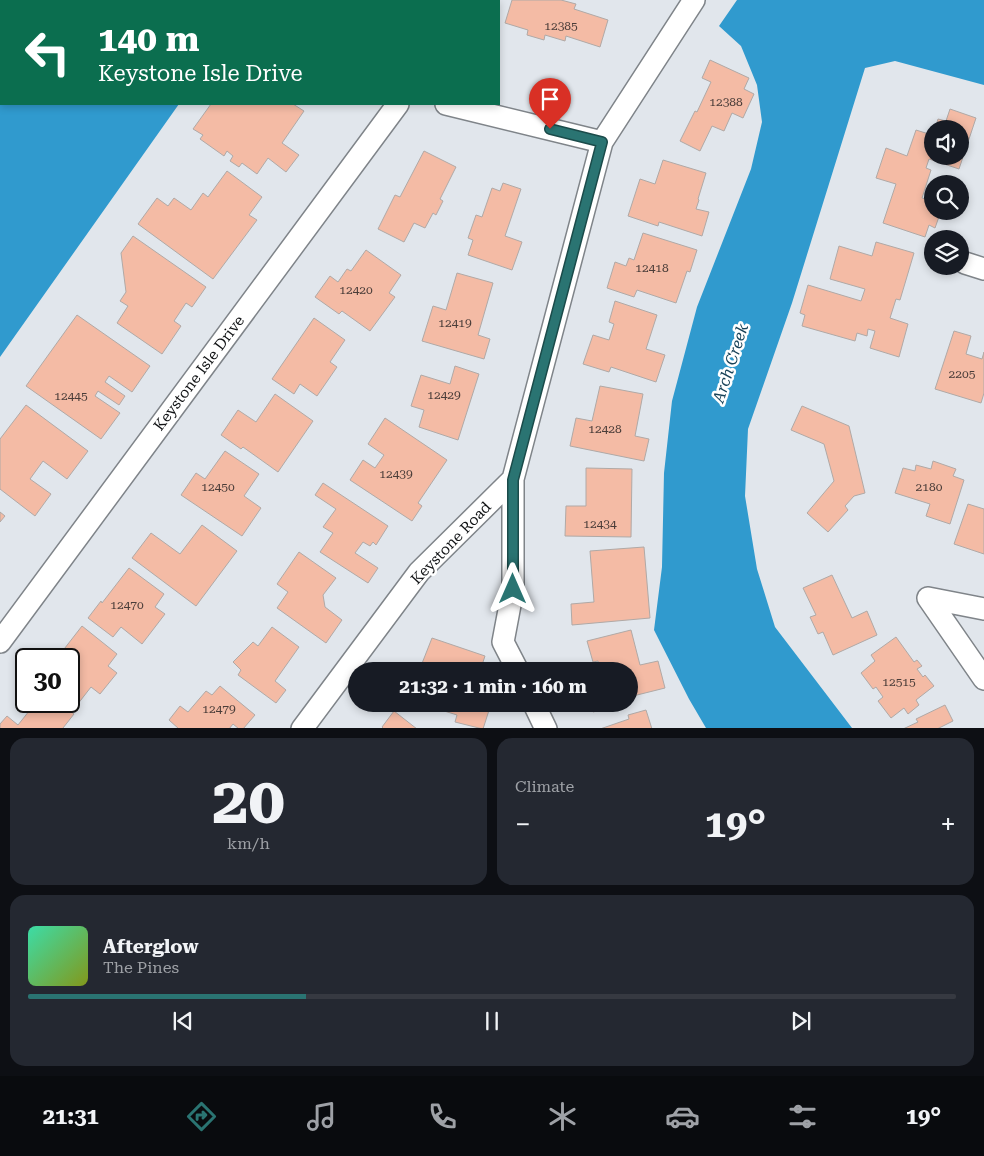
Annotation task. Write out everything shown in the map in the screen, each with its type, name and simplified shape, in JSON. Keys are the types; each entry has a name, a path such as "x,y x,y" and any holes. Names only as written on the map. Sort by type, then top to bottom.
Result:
{"street":[{"path":"513,662 503,642 513,589 513,480 602,142 694,0"},
{"name":"Keystone Isle Drive","path":"0,642 397,105"},
{"path":"450,105 602,142"},
{"name":"Keystone Road","path":"302,728 419,572 513,480"},
{"path":"984,609 928,598 984,679"},
{"path":"538,712 546,728"}],"water":[{"name":"Arch Creek","path":"737,0 984,0 984,85 895,61 865,68 792,303 748,429 745,496 757,569 775,627 852,728 706,728 654,630 662,567 664,473 672,401 697,307 751,169 762,122 757,85 741,46 719,26"},
{"path":"0,105 178,105 0,357"}],"building":[{"path":"512,0 561,0 576,4 574,9 608,20 600,47 566,36 565,41 545,35 544,40 527,35 528,30 505,23"},
{"path":"710,60 749,78 744,89 754,94 743,118 732,113 724,131 712,126 700,151 680,141 695,111 697,112 711,82 702,78"},
{"path":"210,105 295,105 304,111 282,143 299,155 286,172 268,158 257,174 242,163 239,167 230,161 233,156 227,151 224,156 200,139 203,135 193,129"},
{"path":"950,109 976,118 969,139 969,120 946,120"},
{"path":"916,130 924,132 924,165 927,165 926,168 931,170 929,175 924,175 922,198 924,199 924,220 938,220 935,228 929,225 927,230 924,230 924,237 883,223 896,184 876,178 886,148 907,156"},
{"path":"424,151 456,167 440,199 443,201 436,215 433,213 425,228 414,223 404,242 378,229 395,195 400,197"},
{"path":"663,160 706,173 696,209 709,212 702,236 659,222 658,226 628,216 640,179 655,184"},
{"path":"947,165 960,165 959,169"},
{"path":"227,171 262,197 249,215 257,220 213,279 138,224 157,198 168,206 174,198 191,210 203,193 208,197"},
{"path":"503,183 521,189 505,236 522,242 512,270 468,255 473,240 468,238 476,215 482,217 492,188 500,191"},
{"path":"643,233 697,250 690,272 687,271 676,303 637,290 634,297 607,288 615,262 626,266 629,258 634,260"},
{"path":"133,236 206,287 192,307 186,303 174,321 181,326 162,354 117,323 128,306 120,301 126,292 121,253"},
{"path":"876,242 914,253 900,300 896,299 890,318 908,324 899,357 870,348 875,331 868,329 867,336 857,333 855,341 802,326 805,315 800,313 808,285 861,301 865,289 830,279 839,246 872,256"},
{"path":"366,250 401,275 389,293 395,297 370,331 342,311 339,314 315,297 330,276 338,282 347,269 351,271"},
{"path":"457,273 493,283 478,335 490,339 484,359 422,341 433,306 446,310"},
{"path":"615,301 657,315 646,349 665,355 656,382 611,367 609,372 583,364 593,335 609,340 614,324 609,322"},
{"path":"77,315 150,366 132,392 109,376 105,382 125,396 119,405 98,391 95,396 120,413 101,439 26,386"},
{"path":"314,318 345,340 330,362 337,367 317,396 300,384 294,394 272,379"},
{"path":"954,331 971,336 966,354 982,359 984,352 984,393 981,403 935,389"},
{"path":"455,366 479,374 458,440 419,427 424,410 411,406 421,375 450,384"},
{"path":"600,386 643,394 635,436 649,439 644,461 570,446 576,418 592,421"},
{"path":"275,394 313,421 278,472 243,447 241,449 221,435 238,410 256,422"},
{"path":"26,405 88,451 67,479 43,461 30,479 51,494 35,516 0,489 0,439"},
{"path":"802,406 849,426 865,493 854,496 845,506 848,510 828,532 807,513 834,481 824,444 791,430"},
{"path":"385,418 447,460 418,503 422,506 412,521 350,480 363,460 375,468 384,455 368,444"},
{"path":"225,451 259,474 244,496 261,508 242,536 181,495 196,473 205,479"},
{"path":"933,461 956,469 953,476 964,480 950,524 926,516 930,504 895,493 903,468 915,471 916,465 931,469"},
{"path":"586,468 632,469 631,537 565,536 566,506 586,506"},
{"path":"323,483 388,526 376,545 373,542 370,546 363,542 355,553 378,568 368,583 320,552 333,533 323,527 336,509 315,495"},
{"path":"968,504 984,509 984,554 954,544"},
{"path":"0,512 5,516 0,522"},
{"path":"202,525 237,551 196,606 132,558 151,533 180,554"},
{"path":"644,547 650,618 572,625 571,604 594,602 590,551"},
{"path":"299,552 336,578 323,595 325,607 342,620 326,643 277,608 288,592 277,584"},
{"path":"129,568 164,594 155,607 165,614 142,644 121,627 113,637 88,618"},
{"path":"832,575 852,618 867,611 877,635 833,655 823,632 818,634 810,617 816,615 803,588"},
{"path":"82,626 117,654 108,666 117,673 100,694 91,687 80,701 80,648 65,648"},
{"path":"272,627 299,647 275,681 286,690 276,703 238,675 241,670 233,662 253,642 258,646"},
{"path":"631,630 640,665 658,661 665,688 638,695 638,662 593,662 587,641"},
{"path":"896,637 914,662 917,660 922,666 917,669 923,677 925,675 934,686 916,700 919,705 908,714 904,708 891,718 878,701 883,697 876,687 873,689 861,673 875,661 871,655"},
{"path":"432,638 485,656 483,662 423,662"},
{"path":"220,686 255,715 244,728 238,728 233,724 230,728 178,728 169,720 180,706 188,712 206,691 212,695"},
{"path":"945,705 953,721 939,728 905,728 918,722 916,719"},
{"path":"646,710 652,728 603,728 629,719 628,715"},
{"path":"393,712 395,712 416,728 383,728"},
{"path":"447,712 488,712 483,728 455,722 457,715"},
{"path":"28,713 74,714 63,728 0,728 0,724 7,716 18,725"}],"route":[{"path":"513,589 513,480 602,142 550,129"}]}
